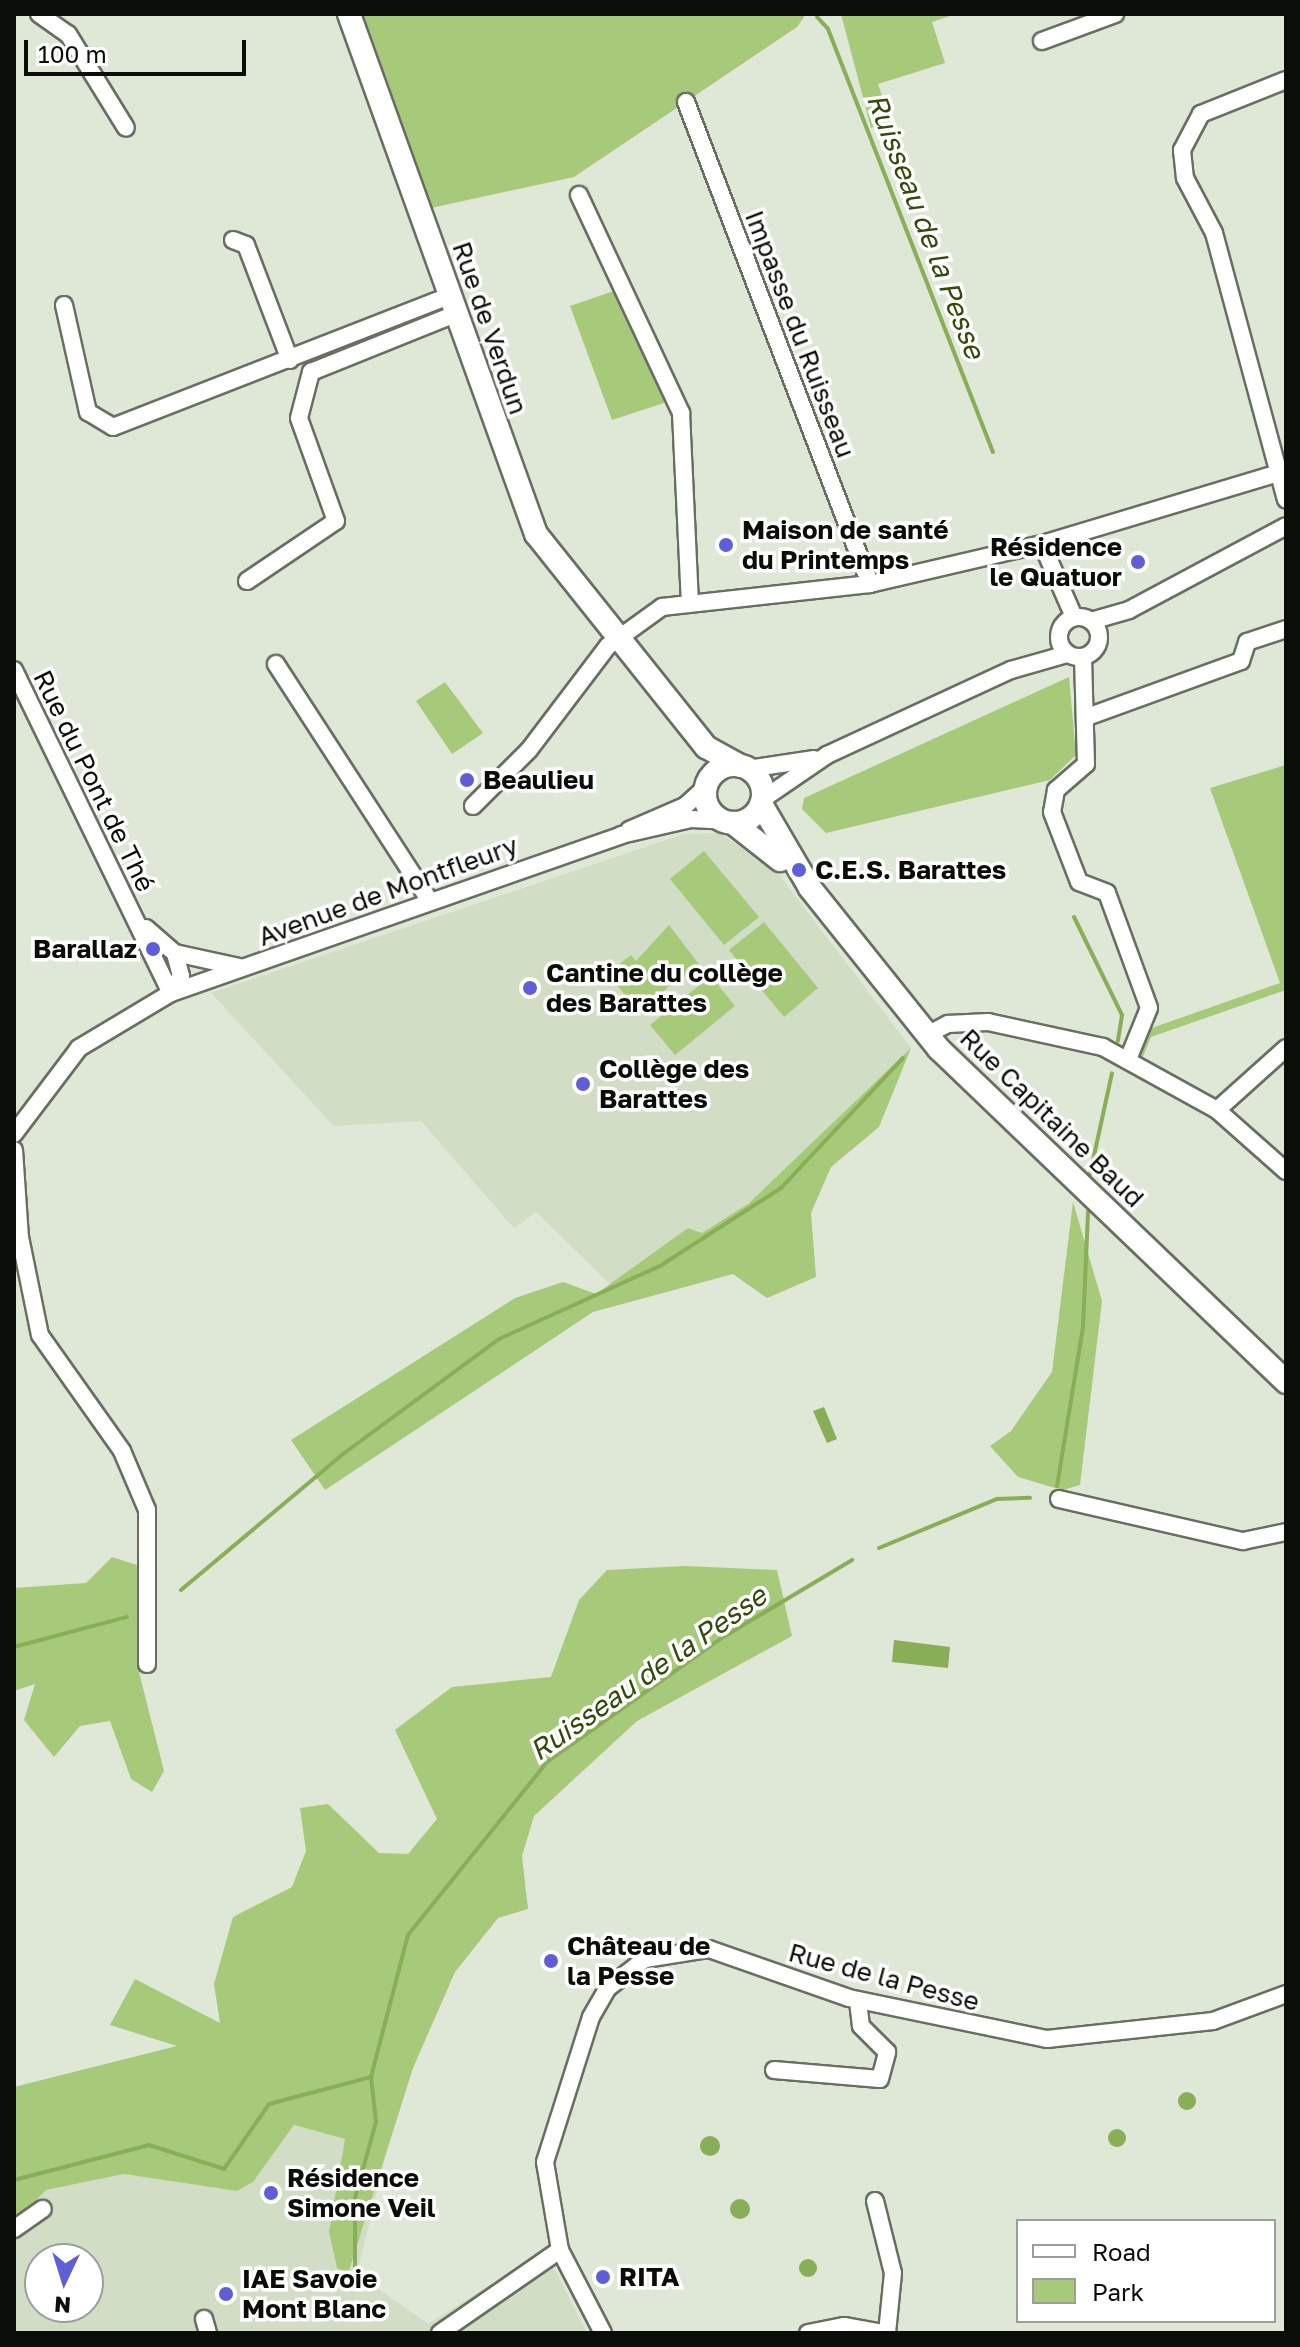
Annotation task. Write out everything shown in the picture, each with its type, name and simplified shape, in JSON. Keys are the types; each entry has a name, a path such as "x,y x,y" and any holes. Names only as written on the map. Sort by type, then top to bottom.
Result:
{"main road":[{"name":"Rue de Verdun","path":"349,14 536,534 616,640 706,747 744,768"},
{"name":"Rue de Verdun","path":"616,640 708,784 709,808 729,822"},
{"path":"708,784 744,768"},
{"name":"Rue Capitaine Baud","path":"744,768 810,888 927,1035 1282,1376"},
{"path":"729,822 762,801"},
{"name":"Rue Capitaine Baud","path":"729,822 810,888"}],"street":[{"path":"39,14 68,34 126,128"},
{"path":"1042,41 1115,14"},
{"path":"1286,80 1201,114 1182,150 1185,178 1214,233 1283,472 1286,499"},
{"name":"Impasse du Ruisseau","path":"686,102 870,584"},
{"path":"579,195 681,413 690,601"},
{"path":"233,240 246,245 290,360"},
{"path":"64,305 88,412 113,427 290,360 455,304"},
{"path":"247,581 336,521 299,418 311,372 455,304"},
{"path":"473,806 529,750 616,640 662,607 690,601 870,584 1042,544 1283,472"},
{"path":"762,801 827,755 1011,670 1082,619 1129,610 1286,526"},
{"path":"1042,544 1082,619 1099,642"},
{"path":"1011,670 1075,656 1099,642 1129,610"},
{"path":"1087,717 1241,661 1247,642 1286,629"},
{"path":"1058,639 1075,656 1087,717 1086,764 1056,790 1052,812 1079,882 1107,893 1149,1008 1133,1059"},
{"path":"276,664 430,901"},
{"name":"Rue du Pont de Thé","path":"14,670 171,993"},
{"path":"744,768 827,755"},
{"name":"Avenue de Montfleury","path":"14,1134 79,1048 147,1005 171,993 621,835 685,806 708,784"},
{"name":"Avenue de Montfleury","path":"621,835 691,819 729,822"},
{"name":"Rue du Pont de Thé","path":"130,913 175,953 244,968"},
{"path":"171,993 181,976 175,953"},
{"path":"147,1005 161,969"},
{"path":"927,1035 957,1022 1003,1024 1133,1059 1217,1110 1286,1171"},
{"path":"1217,1110 1286,1048"},
{"path":"14,1150 20,1237 40,1335 122,1451 147,1510 147,1664"},
{"path":"1059,1499 1243,1541 1286,1532"},
{"name":"Rue de la Pesse","path":"603,2333 560,2250 546,2195 549,2134 591,2017 619,1978 657,1954 698,1947 858,2000 1047,2039 1213,2021 1286,1994"},
{"path":"774,2070 880,2079 887,2052 861,2026 858,2000"},
{"path":"808,2333 844,2326 884,2333 893,2266 875,2201"},
{"path":"14,2229 43,2209"},
{"path":"440,2333 560,2250"}],"shaded area":[{"name":"Collège des Barattes","path":"720,833 780,876 911,1048 748,1204 702,1233 688,1228 613,1287 536,1212 514,1228 421,1121 334,1126 211,993 684,834"},
{"path":"824,1407 837,1439 827,1443 813,1411"},
{"path":"894,1640 950,1647 948,1668 892,1662"},
{"path":"1183,2092 1191,2092 1196,2101 1194,2108 1183,2110 1178,2105 1178,2097"},
{"path":"294,2125 345,2139 329,2232 348,2274 386,2153 357,2274 428,2324 538,2255 555,2270 587,2333 14,2333 14,2223 46,2190 124,2174 237,2191 253,2182"},
{"path":"1113,2129 1121,2129 1126,2138 1124,2145 1113,2147 1108,2142 1108,2134"},
{"path":"710,2136 717,2139 720,2146 717,2153 710,2156 703,2153 700,2146 703,2139"},
{"path":"740,2199 747,2202 750,2209 747,2216 740,2219 733,2216 730,2209 733,2202"},
{"path":"804,2259 812,2259 817,2268 815,2275 804,2277 799,2272 799,2264"}],"green space":[{"path":"362,14 806,14 797,27 574,177 431,208"},
{"path":"841,14 956,14 932,22 945,63 878,84 891,123 871,128"},
{"path":"614,291 673,400 612,420 570,306"},
{"path":"1069,677 1076,755 1050,780 826,833 802,809 804,798"},
{"path":"445,682 483,733 452,754 416,701"},
{"path":"1286,765 1286,990 1151,1037 1142,1059 1135,1056 1146,1030 1280,983 1210,788"},
{"path":"704,851 759,917 724,945 670,879"},
{"path":"764,922 818,988 784,1017 729,950"},
{"path":"669,925 701,967 674,981 640,1015 608,973 631,955 636,961"},
{"path":"711,976 735,1006 675,1055 650,1025"},
{"path":"911,1048 879,1127 831,1167 811,1213 816,1277 767,1298 733,1274 593,1312 325,1490 291,1440 515,1298 563,1282 596,1294 688,1228 702,1233 748,1204"},
{"path":"1073,1202 1102,1301 1080,1485 1062,1490 1018,1477 990,1446 1011,1431 1052,1372"},
{"path":"112,1557 149,1569 138,1668 164,1771 152,1792 131,1779 110,1721 80,1726 54,1757 24,1720 35,1684 14,1691 14,1588 86,1583"},
{"path":"685,1566 777,1570 792,1636 637,1721 534,1816 522,1856 528,1909 498,1918 455,1972 413,2068 348,2274 337,2268 329,2232 345,2139 294,2125 253,2182 237,2191 124,2174 46,2190 14,2223 14,2087 177,2046 110,2025 135,1979 220,2023 214,1984 233,1917 292,1887 306,1851 300,1808 328,1804 379,1853 408,1854 437,1819 395,1730 452,1687 551,1677 579,1600 607,1570"}],"waterway":[{"name":"Ruisseau de la Pesse","path":"817,17 828,29 993,452"},
{"name":"Ruisseau de la Pesse","path":"1074,917 1122,1015 1118,1041"},
{"path":"181,1590 343,1454 499,1339 660,1266 781,1188 903,1058"},
{"name":"Ruisseau de la Pesse","path":"1090,1174 1112,1073"},
{"name":"Ruisseau de la Pesse","path":"1057,1486 1083,1327 1088,1211"},
{"name":"Ruisseau de la Pesse","path":"879,1548 997,1499 1030,1498"},
{"name":"Ruisseau de la Pesse","path":"14,2180 149,2145 224,2169 269,2104 371,2077 408,1935 548,1761 720,1639 852,1560"},
{"path":"14,1647 127,1617"},
{"path":"355,2268 355,2198 376,2122 371,2077"}],"place":[{"name":"Maison de santé du Printemps","path":"726,545"},
{"name":"Résidence le Quatuor","path":"1138,562"},
{"name":"Beaulieu","path":"467,780"},
{"name":"C.E.S. Barattes","path":"799,870"},
{"name":"Barallaz","path":"153,949"},
{"name":"Cantine du collège des Barattes","path":"530,988"},
{"name":"Collège des Barattes","path":"583,1084"},
{"name":"Château de la Pesse","path":"551,1961"},
{"name":"Résidence Simone Veil","path":"271,2193"},
{"name":"RITA","path":"603,2277"},
{"name":"IAE Savoie Mont Blanc","path":"226,2294"}]}
